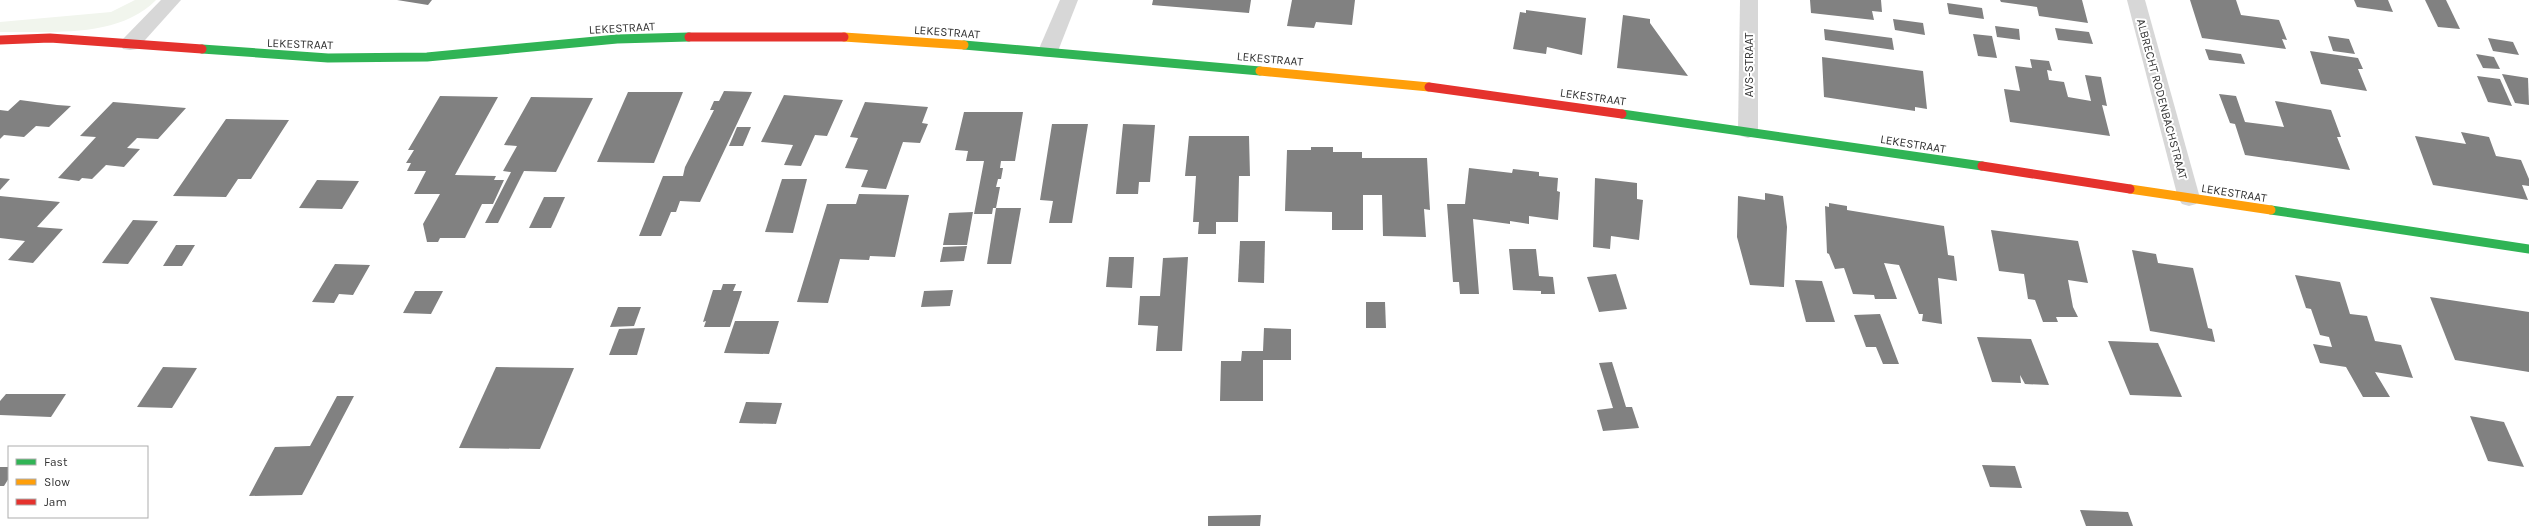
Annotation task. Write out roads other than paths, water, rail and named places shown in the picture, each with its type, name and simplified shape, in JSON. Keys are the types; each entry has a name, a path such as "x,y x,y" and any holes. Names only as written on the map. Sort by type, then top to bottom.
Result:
{"street":[{"path":"130,44 172,0"},
{"path":"1048,51 1069,0"},
{"name":"AVS-STRAAT","path":"1748,131 1749,0"},
{"name":"ALBRECHT RODENBACHSTRAAT","path":"2136,0 2189,198"},
{"name":"LEKESTRAAT","path":"0,40 50,38 328,58 428,57 617,39 739,35 845,37 1048,51 1406,84 1748,131 2529,250"}]}
